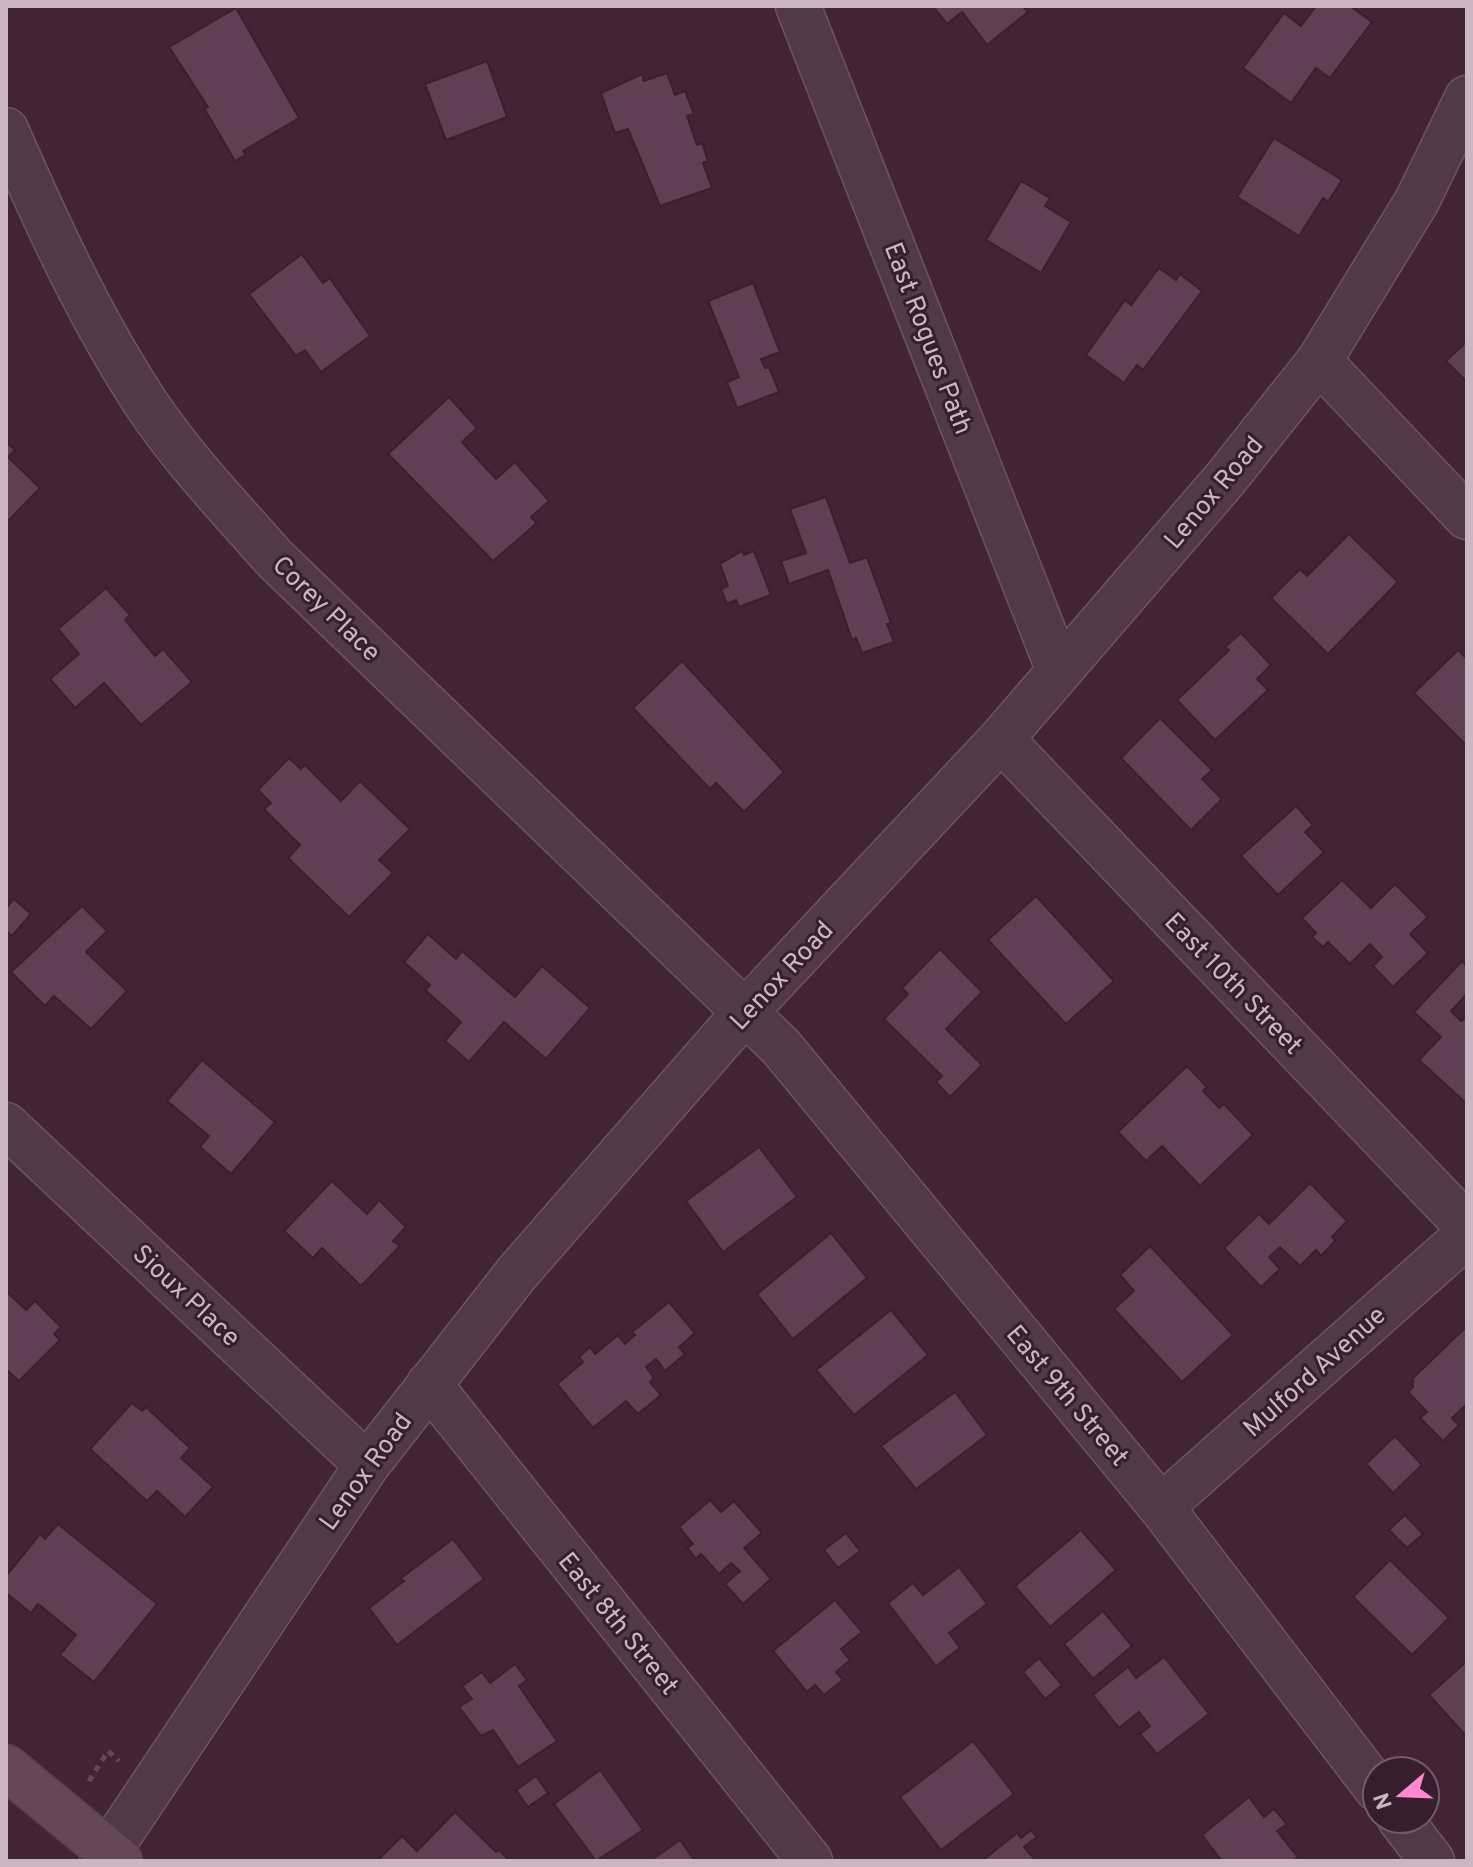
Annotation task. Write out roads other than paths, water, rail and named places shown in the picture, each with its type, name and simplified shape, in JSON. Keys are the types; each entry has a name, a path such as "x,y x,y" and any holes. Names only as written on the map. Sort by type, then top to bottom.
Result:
{"main road":[{"path":"6,1767 110,1857"}],"street":[{"name":"East Rogues Path","path":"798,6 1059,671"},
{"name":"Lenox Road","path":"110,1857 367,1465 527,1261 745,1012 1001,739 1226,478 1319,361 1417,201 1467,98"},
{"name":"Corey Place","path":"6,130 95,321 147,405 208,484 274,558 745,1012"},
{"path":"1319,361 1467,517"},
{"name":"East 10th Street","path":"1001,739 1467,1226"},
{"name":"East 9th Street","path":"745,1012 781,1047 1161,1507 1361,1768"},
{"name":"Sioux Place","path":"6,1125 367,1465"},
{"name":"Mulford Avenue","path":"1161,1507 1467,1235"},
{"name":"East 8th Street","path":"429,1384 810,1861"},
{"path":"1412,1835 1432,1861"}]}
